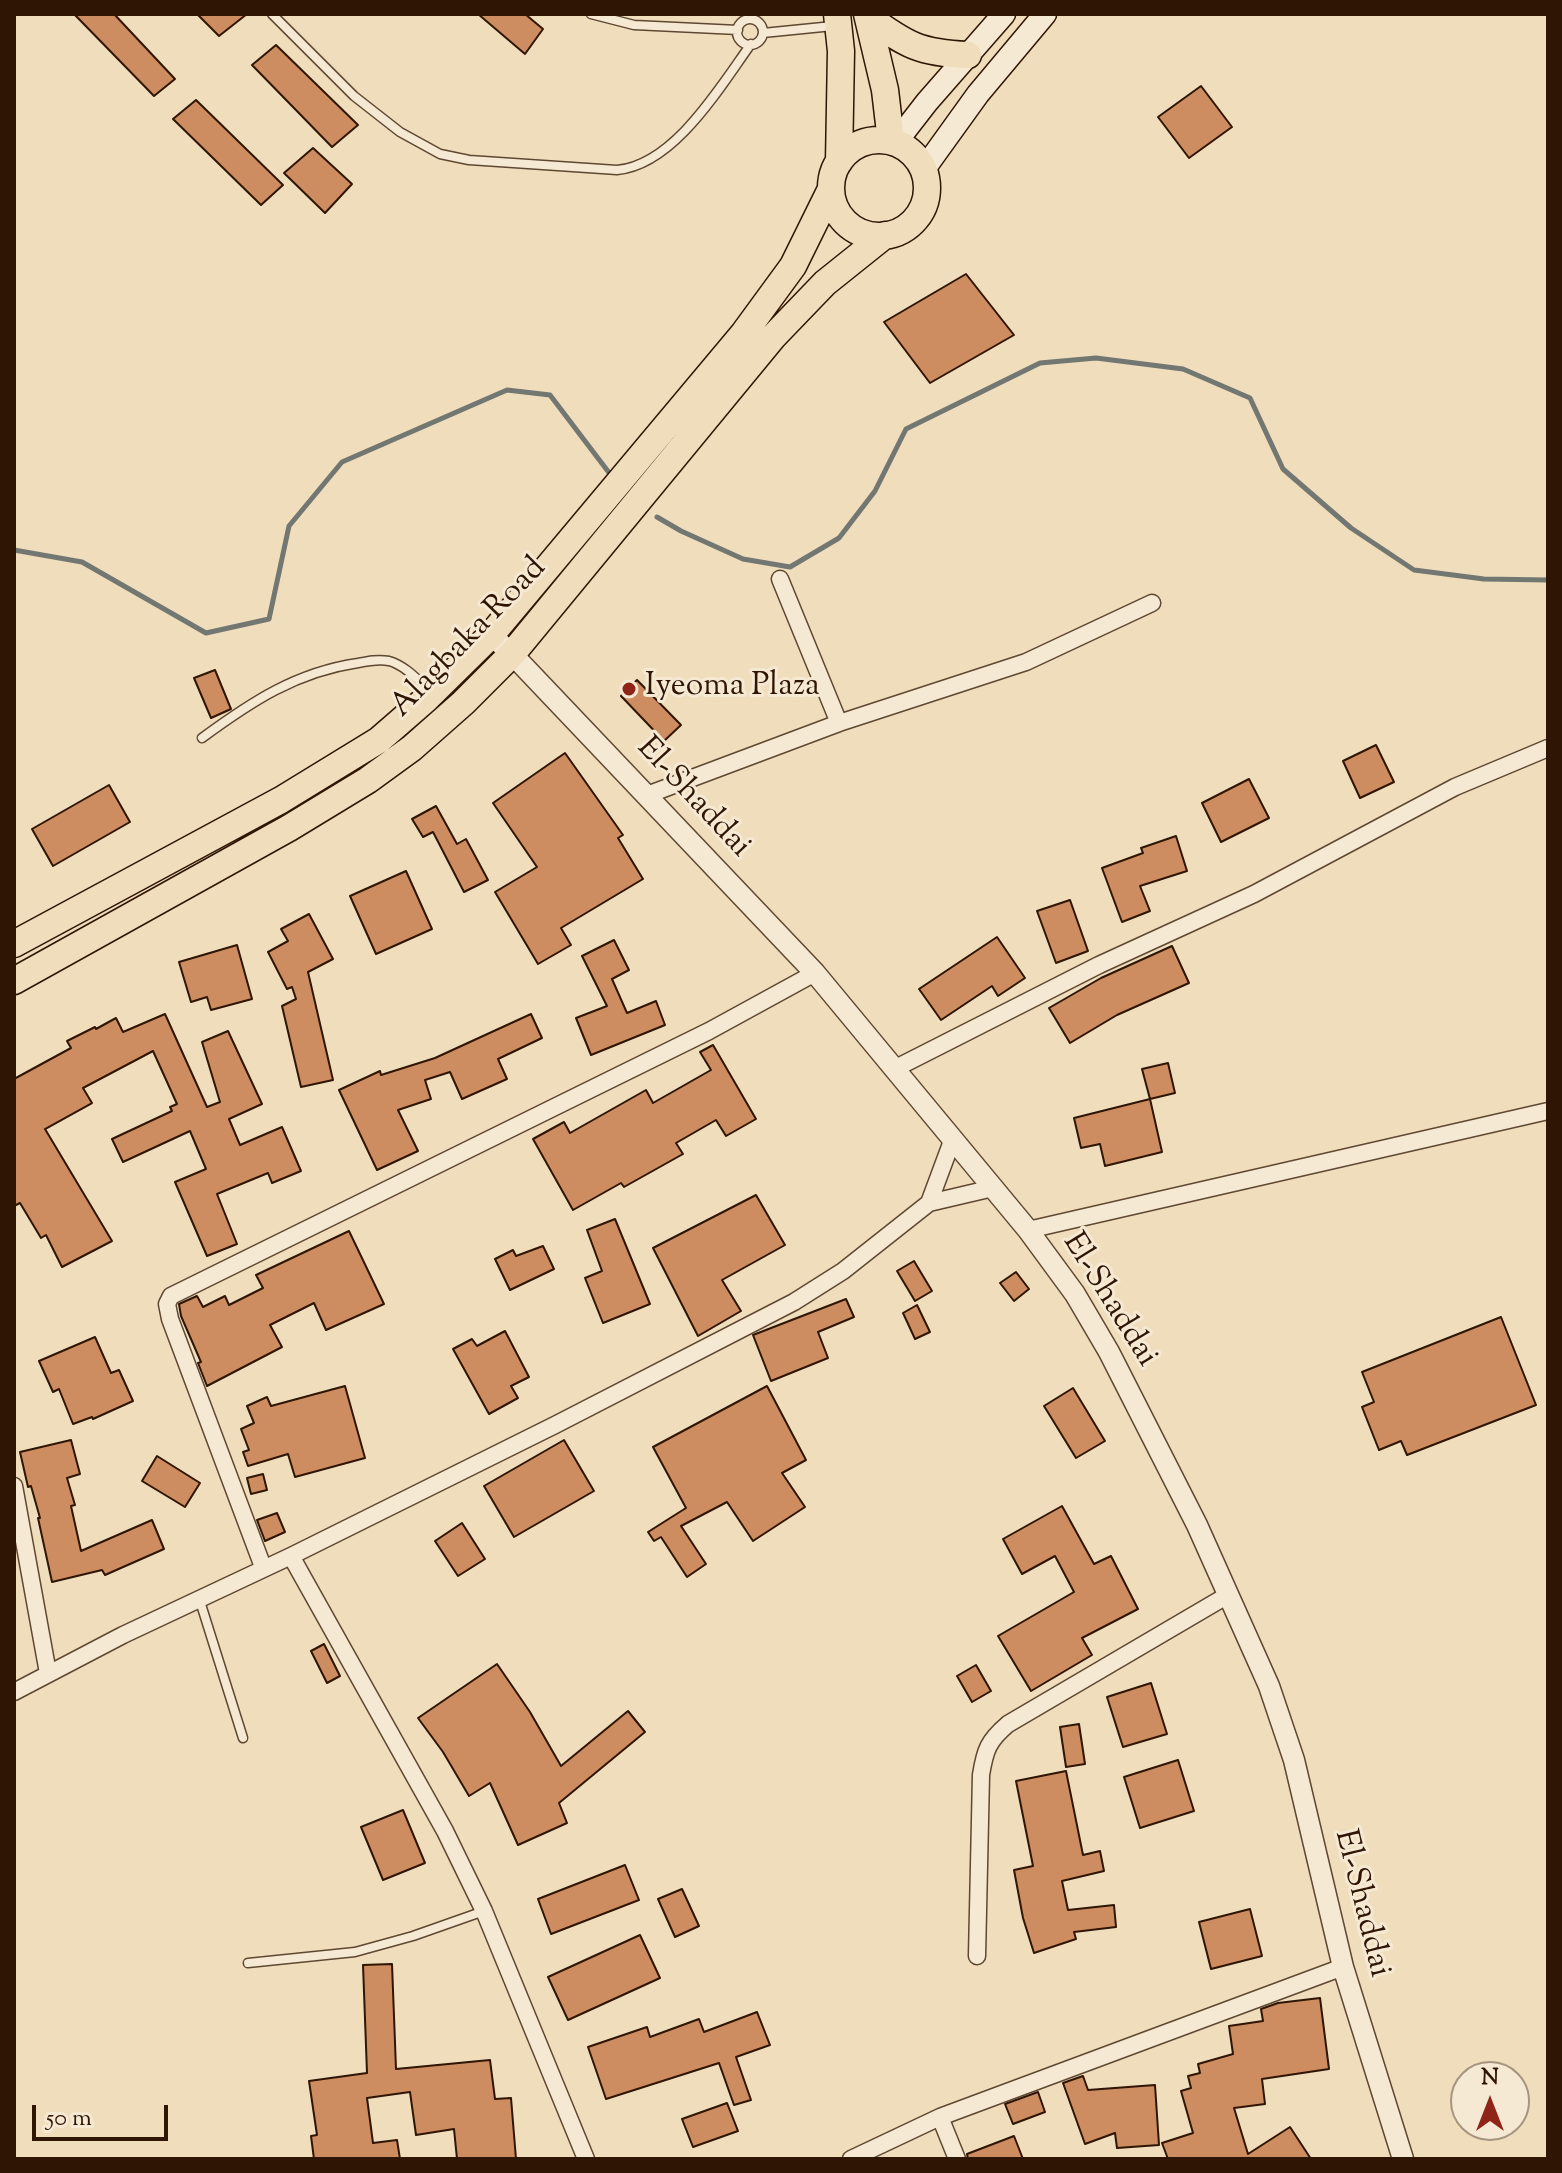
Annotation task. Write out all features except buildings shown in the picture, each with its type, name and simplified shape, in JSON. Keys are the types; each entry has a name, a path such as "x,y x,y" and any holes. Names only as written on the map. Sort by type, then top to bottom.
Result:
{"main road":[{"path":"893,142 1004,14"},
{"path":"924,169 978,94 1045,14"},
{"path":"868,16 912,47 932,54 968,55"},
{"path":"868,16 893,142"},
{"path":"837,20 841,51 839,162"},
{"path":"876,140 893,142 912,153 924,169 928,183 921,212 912,223 899,231 885,235 869,234 854,228 842,218 834,204 831,189 833,175 839,162 862,143 876,140"},
{"name":"Alagbaka Road","path":"14,944 281,800 379,740 432,693 491,635 744,333 793,266 831,189"},
{"name":"Alagbaka Road","path":"14,981 289,828 368,780 412,748 512,654 773,337 825,283 885,235"}],"street":[{"path":"780,579 839,723"},
{"path":"647,795 839,723 1026,662 1152,603"},
{"name":"El-Shaddai","path":"491,635 815,973 1028,1230 1075,1294 1109,1352 1197,1525 1269,1686 1294,1760 1343,1967 1403,2159"},
{"path":"894,1069 1099,965 1254,894 1455,787 1548,748"},
{"path":"263,1567 170,1319 167,1304 171,1296 709,1031 815,973"},
{"path":"1028,1230 1548,1111"},
{"path":"929,1203 952,1141"},
{"path":"14,1692 199,1598 291,1556 555,1425 794,1302 843,1271 929,1203 993,1188"},
{"path":"14,1486 48,1673"},
{"path":"291,1556 445,1831 484,1911 586,2159"},
{"path":"977,1956 981,1775 984,1753 993,1737 1008,1724 1228,1595"},
{"path":"851,2159 940,2117 1343,1967"},
{"path":"940,2117 957,2159"}],"lane":[{"path":"272,14 354,96 400,132 440,154 469,160 587,168 633,169 649,162 705,107 751,44 761,39 760,23 748,16 738,30 741,40 751,44"},
{"path":"591,14 634,25 738,30"},
{"path":"763,33 837,20"},
{"path":"202,738 255,699 299,678 339,666 378,660 391,662 412,674 432,693"},
{"path":"199,1598 243,1738"},
{"path":"248,1963 355,1952 484,1911"}],"waterway":[{"path":"657,517 743,559 790,567 839,538 875,491 906,429 1040,363 1096,358 1183,369 1250,398 1283,469 1351,528 1414,570 1484,579 1548,580"},
{"path":"14,550 82,562 206,633 269,619 289,526 342,462 507,390 550,395 610,474"}],"place":[{"name":"Iyeoma Plaza","path":"629,689"}]}
